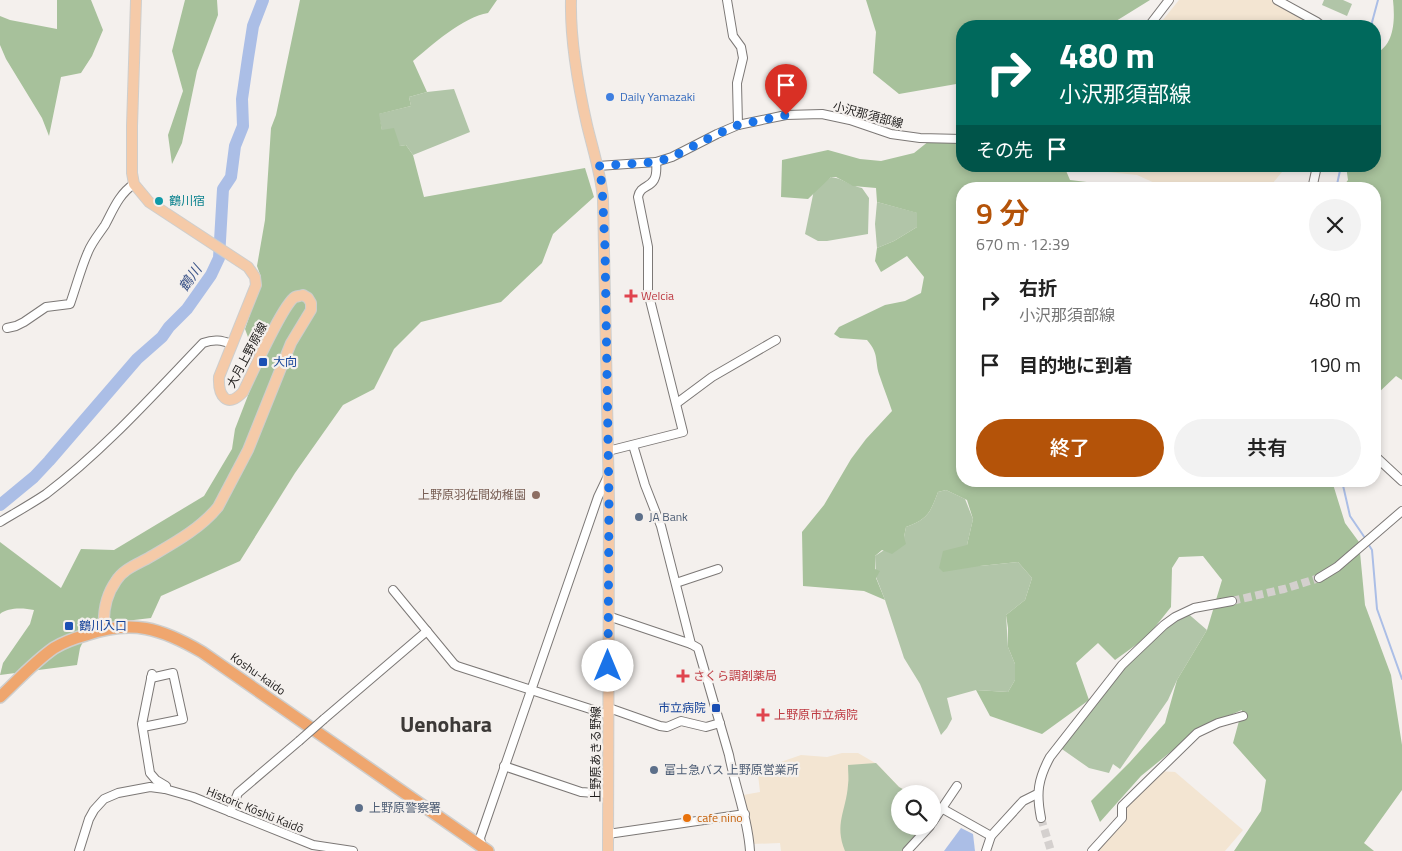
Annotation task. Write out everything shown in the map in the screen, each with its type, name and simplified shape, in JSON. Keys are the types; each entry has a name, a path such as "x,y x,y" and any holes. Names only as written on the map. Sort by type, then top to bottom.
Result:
{"highway":[{"name":"Koshu-kaido","path":"0,698 54,648 71,640 104,628 117,626 152,629 185,642 202,652 484,850"}],"main road":[{"path":"134,184 132,173 132,126 136,0"},
{"name":"上野原あきる野線","path":"571,0 570,12 578,85 602,184 608,451 608,851"},
{"name":"大月上野原線","path":"104,628 103,615 116,580 122,574 192,532 218,508 248,450 291,343 311,310 311,303 303,295 295,297 288,304 244,392 232,401 224,399 218,387 219,378 256,285 255,277 248,267 149,202 134,184"}],"street":[{"path":"727,0 733,36 741,48 743,58 737,83 738,125"},
{"path":"1154,20 1169,0"},
{"path":"1277,0 1291,3 1315,20"},
{"name":"小沢那須部線","path":"598,166 656,162 672,157 738,125 786,115 822,114 850,120 891,134 920,138 956,139"},
{"path":"608,451 683,432 649,297 648,247 638,196 641,190 655,180 656,162"},
{"path":"7,328 24,322 46,307 70,304 90,247 118,201 126,190 134,184"},
{"path":"0,522 44,495 68,475 139,412 203,343 221,340 232,344"},
{"path":"677,403 712,377 776,340"},
{"path":"633,445 661,526 691,644"},
{"path":"1381,462 1402,481"},
{"path":"484,850 480,838 504,766 533,690 598,497 608,476"},
{"path":"1320,578 1337,567 1402,511"},
{"path":"676,584 718,569"},
{"path":"393,590 454,664 458,666 533,690 660,726 666,727 681,721 706,727 720,723"},
{"path":"1041,818 1037,794 1040,779 1050,757 1122,665 1175,617 1194,608 1232,601"},
{"path":"608,616 698,648 745,814 750,851"},
{"path":"230,812 238,793 427,631"},
{"path":"143,727 183,719 173,674 152,676 143,727 150,773 156,780 166,786 165,789"},
{"path":"1092,851 1122,818 1122,806 1197,733 1218,722 1243,716"},
{"path":"504,766 581,792 609,794"},
{"path":"941,812 957,786"},
{"name":"Historic Kōshū Kaidō","path":"79,851 89,819 104,799 118,793 150,787 193,797 313,848 353,851"},
{"path":"986,851 991,836 1023,801 1037,794"},
{"path":"943,809 991,836"},
{"path":"608,834 745,814"},
{"path":"908,851 922,835"}],"shaded area":[{"path":"1179,0 1277,0 1312,20 1163,20"},
{"path":"1108,172 1282,172 1274,182 1152,182 1137,175"},
{"path":"842,753 858,753 877,764 897,785 891,785 891,835 903,835 907,851 781,851 780,843 752,844 749,818 743,795 760,792 757,766 778,763 801,755 827,757"},
{"path":"1159,771 1175,772 1243,830 1225,851 1092,851 1122,818 1122,806"}],"green space":[{"path":"57,0 91,0 103,30 92,56 81,73 61,77 49,136 42,118 6,59 0,45 0,16 10,20 57,29"},
{"path":"185,0 217,0 218,15 197,71 182,143 172,164 168,135 183,91 172,51"},
{"path":"300,0 497,0 488,13 468,20 458,26 413,61 427,92 409,97 411,106 379,114 382,130 394,128 400,146 406,145 413,155 424,197 585,168 594,197 553,234 542,263 501,302 421,322 394,349 374,389 343,405 295,473 240,561 161,596 151,618 91,625 80,648 77,665 0,675 3,663 30,624 34,610 12,609 0,614 0,542 61,588 81,549 114,550 204,496 232,449 235,429 259,367 245,329 260,285 261,277 257,266 265,220 271,128 276,115"},
{"path":"866,0 1150,0 1118,20 956,20 956,84 899,94 873,73 876,32"},
{"path":"1324,0 1343,0 1352,4 1347,16 1322,5"},
{"path":"1393,0 1402,0 1402,380 1396,376 1381,390 1381,182 1346,182 1347,172 1381,172 1381,51 1390,38 1394,15"},
{"path":"454,89 470,132 413,155 406,145 400,146 382,130 378,114 411,106 409,97 427,92"},
{"path":"956,137 956,172 1067,172 1070,180 1087,182 956,182 956,487 1334,487 1345,523 1359,542 1365,605 1391,675 1402,745 1402,790 1364,843 1374,851 1234,851 1261,811 1266,780 1233,743 1242,710 1200,728 1141,776 1100,822 1091,801 1165,723 1177,680 1207,630 1222,580 1203,556 1179,557 1172,568 1171,607 1147,637 1115,660 1098,643 1076,663 1089,700 1042,734 990,716 976,690 1008,692 1015,680 1015,664 1008,647 1006,615 1025,600 1032,578 1018,562 943,572 939,568 943,551 967,545 973,519 967,500 946,490 938,492 933,505 924,518 906,527 904,537 906,544 892,554 882,550 875,556 875,569 880,571 876,578 885,600 864,591 803,586 802,532 824,505 851,459 866,439 892,411 871,345 867,340 840,338 834,334 839,327 885,305 905,301 921,293 924,277 907,256 881,272 875,261 877,248 894,241 917,227 917,213 877,202 876,188 853,186 836,177 831,177 808,199 781,197 782,160 828,150 860,159 881,161 914,153 929,141"},
{"path":"831,177 862,188 869,198 868,234 818,241 805,234 814,190"},
{"path":"877,202 918,213 917,227 894,241 877,248 875,224"},
{"path":"946,490 965,499 973,519 967,545 980,566 1018,562 1032,578 1025,600 1006,615 1008,647 1015,664 1015,680 1008,692 976,690 947,698 952,719 941,735 920,684 904,658 876,577 875,556 904,537 906,527 924,518 938,492"},
{"path":"1185,611 1207,630 1177,680 1168,700 1120,769 1113,764 1109,773 1089,768 1059,747 1122,665"},
{"path":"876,763 897,785 891,785 891,835 920,835 907,851 845,851 841,825 847,794 848,765"}],"water":[{"path":"961,828 973,834 975,851 944,851"}],"waterway":[{"name":"鶴川","path":"0,505 34,477 49,461 137,359 162,337 187,309 211,275 219,258 223,189 231,177 235,146 243,126 242,99 253,26 263,0"},
{"path":"1373,20 1378,0"},
{"path":"1338,182 1340,172"},
{"path":"1343,487 1350,516 1365,538"},
{"path":"1367,542 1372,550 1377,609 1402,679"}],"tunnel":[{"path":"1232,601 1284,589 1319,578"},
{"path":"1041,818 1051,851"}],"place":[{"name":"Daily Yamazaki","path":"610,97"},
{"name":"鶴川宿","path":"159,201"},
{"name":"Welcia","path":"631,296"},
{"name":"大向","path":"263,362"},
{"name":"上野原羽佐間幼稚園","path":"536,495"},
{"name":"JA Bank","path":"639,517"},
{"name":"鶴川入口","path":"69,626"},
{"name":"さくら調剤薬局","path":"683,676"},
{"name":"市立病院","path":"716,708"},
{"name":"上野原市立病院","path":"763,715"},
{"name":"富士急バス 上野原営業所","path":"654,770"},
{"name":"上野原警察署","path":"359,808"},
{"name":"cafe nino","path":"687,818"}],"district":[{"name":"Uenohara","path":"446,724"}],"route":[{"path":"608,666 609,502 605,248 602,184 598,166 656,162 672,157 738,125 786,115"}]}
